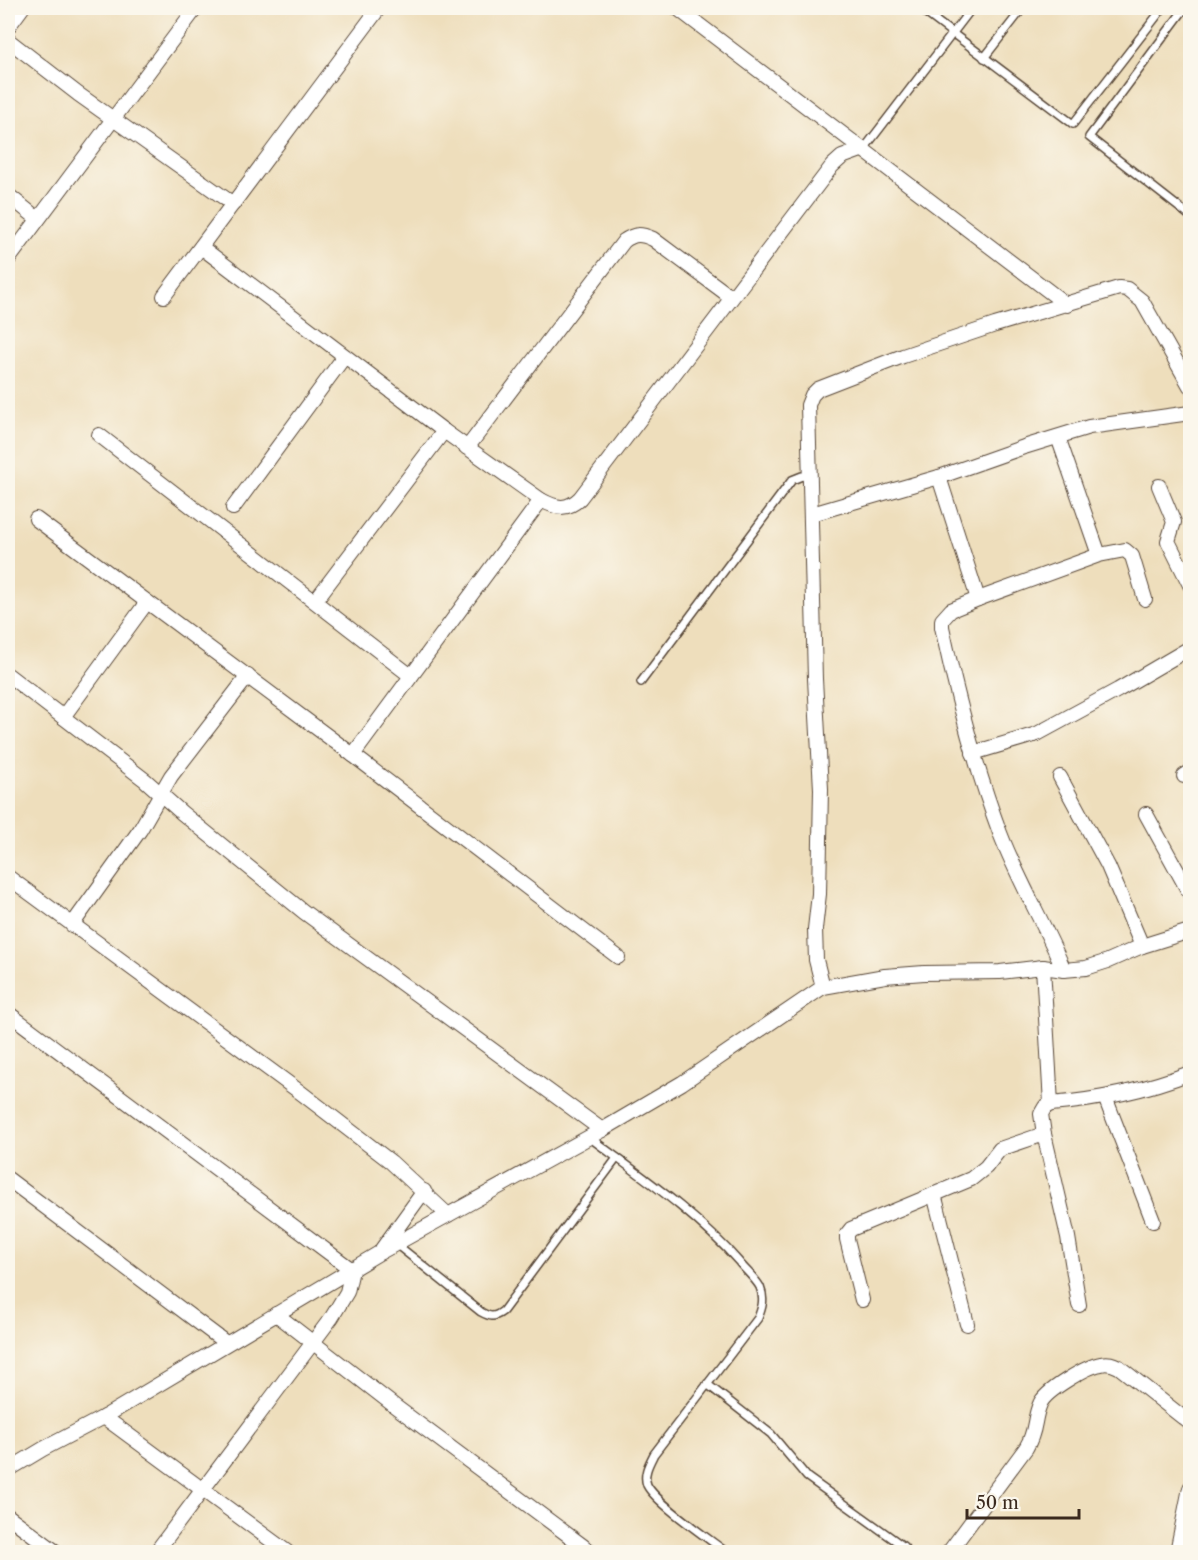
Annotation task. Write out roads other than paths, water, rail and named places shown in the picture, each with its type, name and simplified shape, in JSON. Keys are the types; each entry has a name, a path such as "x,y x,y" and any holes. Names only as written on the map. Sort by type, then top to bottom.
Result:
{"street":[{"path":"8,27 22,8"},
{"path":"8,260 196,8"},
{"path":"164,296 379,8"},
{"path":"678,8 1068,305"},
{"path":"8,40 69,87 233,204"},
{"path":"201,247 467,448 541,500 553,507 563,508 573,505 580,498 832,166 842,157 864,149"},
{"path":"8,195 38,219"},
{"path":"467,448 624,241 633,235 642,234 653,240 731,297"},
{"path":"823,987 816,960 815,929 819,894 821,789 815,679 808,405 812,395 818,389 903,356 1119,288 1127,289 1142,301 1191,386"},
{"path":"233,508 344,357"},
{"path":"812,514 939,477 1089,427 1191,413"},
{"path":"315,602 444,431"},
{"path":"99,435 411,676"},
{"path":"1058,437 1100,555"},
{"path":"939,477 978,599"},
{"path":"1159,486 1174,522 1168,541 1191,585"},
{"path":"353,755 541,500"},
{"path":"36,519 353,755 618,957"},
{"path":"1064,970 1000,834 973,753 956,689 942,620 951,610 978,599 1100,555 1128,550 1132,556 1145,599"},
{"path":"63,717 147,602"},
{"path":"973,753 1037,734 1191,648"},
{"path":"8,675 162,793 182,813 304,912 602,1130"},
{"path":"72,925 140,830 181,763 248,676"},
{"path":"1060,777 1108,866 1142,946"},
{"path":"1146,814 1191,894"},
{"path":"8,877 309,1099 391,1162 448,1215"},
{"path":"8,1470 104,1417 379,1253 602,1130 682,1083 823,987 885,976 924,973 1000,972 1043,967 1064,970 1086,968 1108,962 1142,946 1191,931"},
{"path":"1043,967 1051,1104"},
{"path":"8,1013 352,1270"},
{"path":"1079,1305 1068,1237 1041,1114 1045,1107 1051,1104 1105,1097 1191,1073"},
{"path":"1105,1097 1153,1221"},
{"path":"862,1300 847,1234 860,1224 971,1179 980,1173 1000,1149 1044,1134"},
{"path":"8,1179 226,1343"},
{"path":"379,1253 424,1191"},
{"path":"934,1194 967,1324"},
{"path":"156,1552 332,1317 347,1292 352,1270"},
{"path":"276,1314 380,1395 591,1552"},
{"path":"949,1552 1034,1435 1040,1404 1046,1394 1098,1364 1108,1363 1119,1366 1191,1423"},
{"path":"104,1417 287,1552"},
{"path":"1177,1552 1191,1488"},
{"path":"8,1516 56,1552"}],"lane":[{"path":"919,8 1073,124 1163,8"},
{"path":"864,149 972,8"},
{"path":"984,58 1023,8"},
{"path":"1185,8 1089,137 1191,216"},
{"path":"640,682 792,480 802,476 810,478"},
{"path":"589,1137 706,1229 760,1288 764,1303 758,1318 654,1454 646,1470 647,1484 657,1498 726,1552"},
{"path":"395,1244 481,1312 490,1317 497,1316 617,1158"},
{"path":"707,1384 771,1434 807,1477 903,1546 908,1552"}]}
